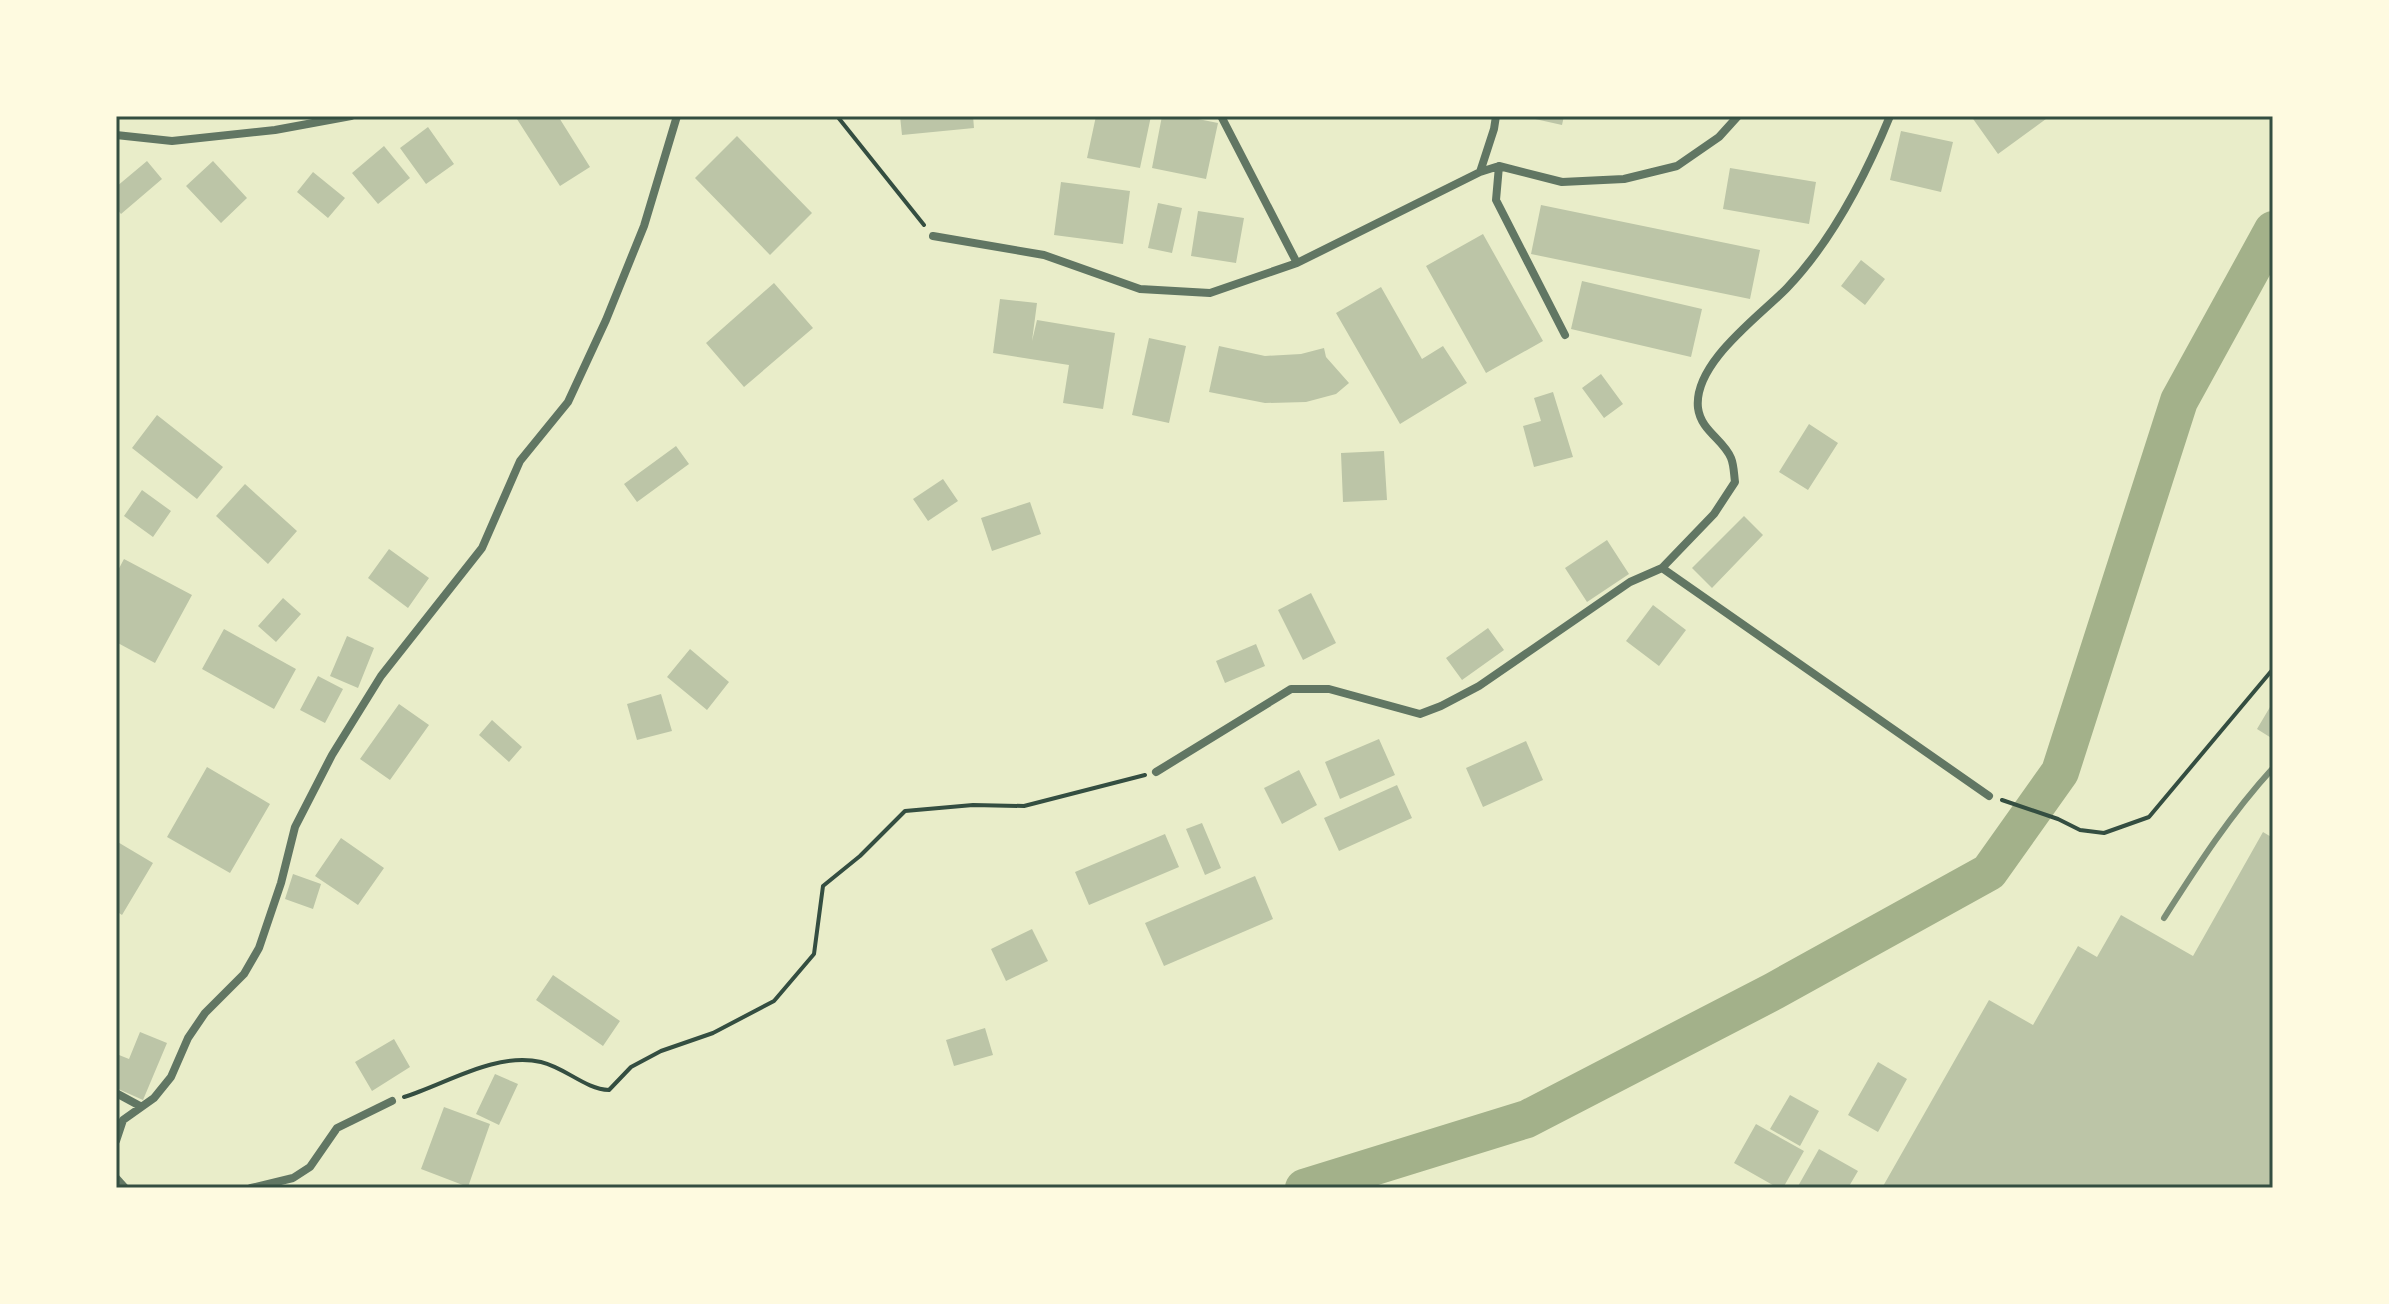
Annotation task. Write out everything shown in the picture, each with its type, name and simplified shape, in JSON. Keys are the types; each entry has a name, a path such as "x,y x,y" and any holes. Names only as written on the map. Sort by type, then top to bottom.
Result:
{"street":[{"path":"116,135 172,141 275,130 351,116"},
{"path":"116,1141 123,1120 154,1098 171,1077 188,1038 205,1013 244,974 259,948 281,883 295,827 332,755 381,676 482,548 520,461 568,402 644,226 677,116"},
{"path":"1221,116 1297,263"},
{"path":"1480,172 1496,116"},
{"path":"933,236 1044,255 1140,289 1210,293 1297,263 1480,172 1499,166 1562,182 1624,179 1677,166 1719,137 1738,116"},
{"path":"1156,772 1291,689 1329,689 1420,714 1441,706 1479,686 1630,582 1662,568 1714,514 1735,482 1731,457 1706,429 1698,407 1701,386 1737,332 1787,289 1828,237 1890,116"},
{"path":"1499,166 1496,200 1565,335"},
{"path":"1662,568 1989,796"},
{"path":"116,1093 140,1106"},
{"path":"251,1188 293,1178 310,1167 337,1128 392,1101"},
{"path":"116,1178 125,1188"}],"path":[{"path":"837,116 933,236"},
{"path":"1989,796 2058,819 2080,830 2104,833 2149,817 2273,669"},
{"path":"392,1101 513,1059 543,1062 573,1074 595,1090 609,1090 631,1067 661,1051 713,1033 774,1001 814,954 823,886 860,856 905,811 973,805 1024,806 1156,772"}],"building":[{"path":"116,116 142,116 142,119 116,119"},
{"path":"515,116 558,116 590,167 560,186"},
{"path":"900,116 973,116 974,128 902,135"},
{"path":"1096,116 1151,116 1140,168 1087,158"},
{"path":"1162,116 1183,116 1218,123 1206,179 1152,168"},
{"path":"1522,116 1564,116 1562,125"},
{"path":"1971,116 2050,116 1998,154"},
{"path":"428,127 454,164 426,184 400,148"},
{"path":"1901,131 1953,142 1941,192 1890,180"},
{"path":"737,136 812,213 770,255 695,178"},
{"path":"384,146 410,178 378,204 352,173"},
{"path":"147,161 162,179 121,214 116,208 116,187"},
{"path":"213,161 247,198 221,223 186,186"},
{"path":"1730,168 1816,182 1809,224 1723,209"},
{"path":"313,172 345,198 328,218 297,192"},
{"path":"1061,182 1130,191 1123,244 1054,235"},
{"path":"1158,203 1182,208 1172,253 1148,248"},
{"path":"1541,205 1760,250 1750,299 1531,254"},
{"path":"1198,211 1244,218 1236,263 1191,256"},
{"path":"1483,234 1543,341 1486,373 1426,266"},
{"path":"1861,260 1885,279 1865,305 1841,286"},
{"path":"1582,281 1702,309 1691,357 1571,329"},
{"path":"774,283 813,328 744,387 706,343"},
{"path":"1381,287 1422,359 1443,346 1467,383 1400,424 1336,313"},
{"path":"1000,299 1037,303 1032,341 1037,320 1115,333 1103,409 1063,403 1069,365 993,353"},
{"path":"1149,338 1186,346 1169,423 1132,415"},
{"path":"1219,346 1265,356 1301,354 1324,348 1326,357 1349,383 1336,394 1306,402 1265,403 1209,392"},
{"path":"1601,374 1623,404 1604,418 1582,388"},
{"path":"1553,392 1573,457 1534,467 1523,426 1541,421 1534,398"},
{"path":"157,415 223,467 197,499 132,448"},
{"path":"1809,424 1838,443 1808,490 1779,472"},
{"path":"676,446 689,464 637,502 624,484"},
{"path":"1384,451 1387,500 1343,502 1341,453"},
{"path":"943,479 958,501 928,521 913,499"},
{"path":"245,484 297,531 268,564 216,516"},
{"path":"142,490 171,511 153,537 124,516"},
{"path":"1030,502 1041,534 992,551 981,518"},
{"path":"1744,516 1763,535 1712,588 1692,568"},
{"path":"1607,540 1629,574 1587,602 1565,568"},
{"path":"389,549 429,578 408,608 368,578"},
{"path":"124,559 192,595 155,663 116,642 116,574"},
{"path":"1311,593 1336,643 1303,660 1278,610"},
{"path":"283,598 301,614 276,642 258,626"},
{"path":"1653,605 1686,630 1659,666 1626,641"},
{"path":"1488,628 1504,650 1462,680 1446,658"},
{"path":"224,629 296,669 274,709 202,669"},
{"path":"347,636 374,648 358,688 330,676"},
{"path":"1256,644 1265,666 1225,683 1216,661"},
{"path":"690,649 729,682 707,710 667,677"},
{"path":"318,676 343,689 325,723 300,710"},
{"path":"661,694 672,731 637,740 627,704"},
{"path":"2273,702 2273,739 2257,729"},
{"path":"399,704 429,725 390,780 360,759"},
{"path":"492,720 522,747 509,762 479,735"},
{"path":"1379,739 1395,775 1340,799 1325,762"},
{"path":"1526,741 1543,780 1483,807 1466,768"},
{"path":"207,767 270,804 230,873 167,837"},
{"path":"1299,770 1317,805 1282,824 1264,788"},
{"path":"1397,785 1412,818 1339,851 1324,818"},
{"path":"1202,823 1221,868 1205,875 1186,829"},
{"path":"2263,832 2273,838 2273,1188 1882,1188 1989,1000 2033,1025 2078,946 2097,957 2121,915 2193,956"},
{"path":"1165,834 1179,867 1089,905 1075,872"},
{"path":"341,838 384,868 358,905 315,876"},
{"path":"116,841 153,863 122,915 116,911"},
{"path":"293,874 321,884 313,909 285,899"},
{"path":"1255,876 1273,919 1164,966 1145,923"},
{"path":"1032,929 1048,961 1006,981 991,949"},
{"path":"553,975 620,1021 603,1046 536,1000"},
{"path":"985,1028 993,1055 954,1066 946,1040"},
{"path":"140,1032 167,1043 143,1100 116,1088 116,1061 119,1055 129,1059"},
{"path":"394,1039 410,1067 372,1091 355,1062"},
{"path":"1878,1062 1907,1079 1878,1132 1848,1115"},
{"path":"495,1074 518,1084 499,1125 476,1114"},
{"path":"1790,1095 1819,1111 1800,1146 1770,1129"},
{"path":"444,1107 490,1124 468,1187 421,1169"},
{"path":"1756,1124 1804,1151 1783,1188 1734,1163"},
{"path":"1819,1149 1858,1171 1848,1188 1797,1188"}],"waterway":[{"path":"1304,1188 1527,1119 1774,991 1989,872 2060,772 2179,401 2273,230"}],"railway":[{"path":"2164,918 2229,822 2273,768"}]}
